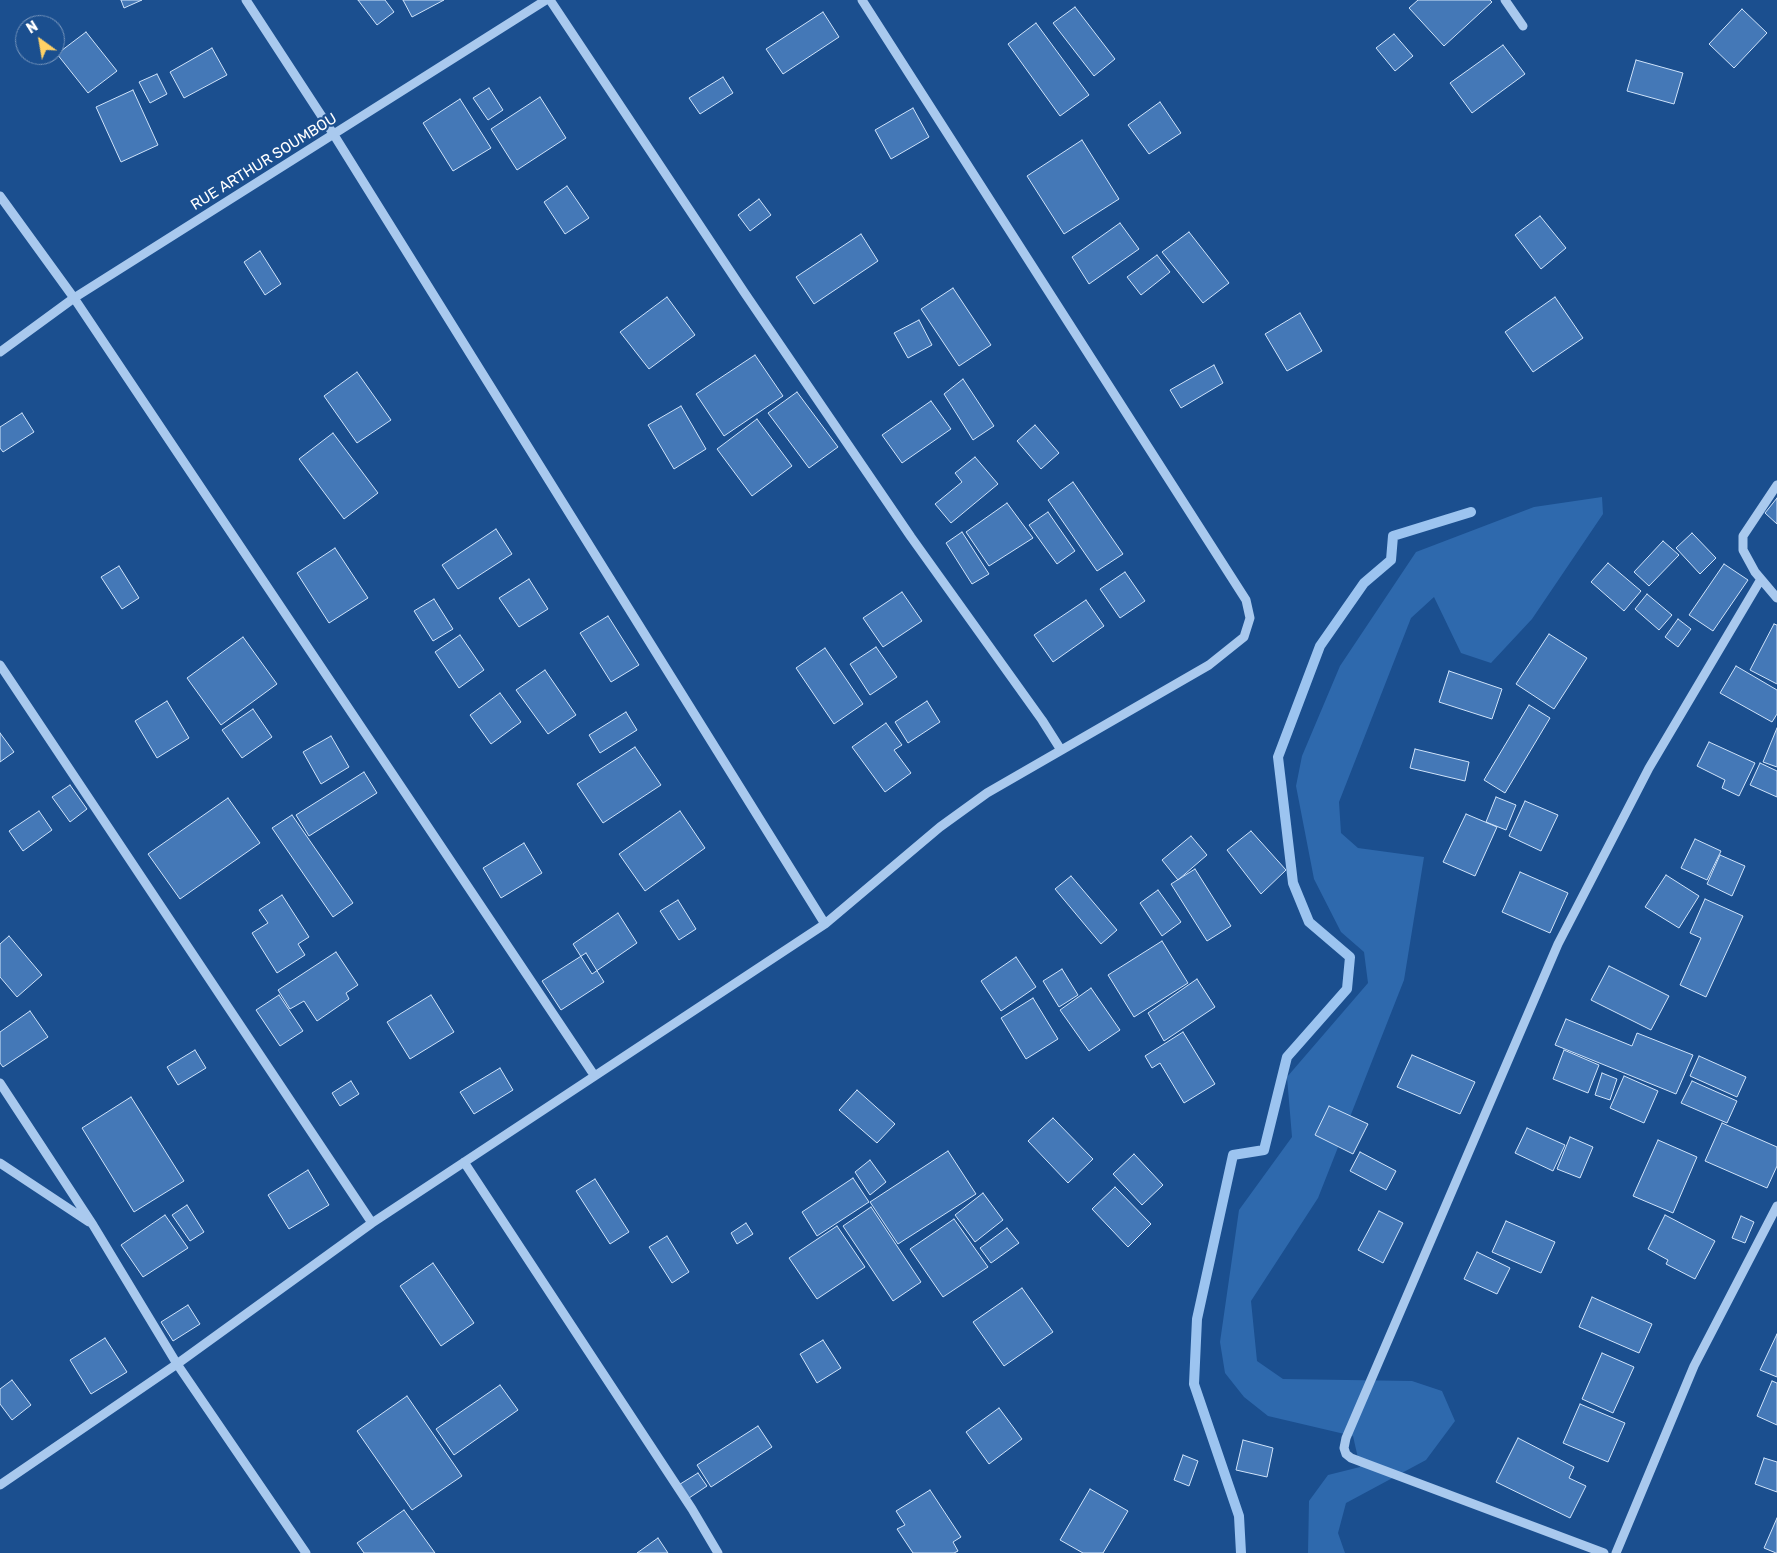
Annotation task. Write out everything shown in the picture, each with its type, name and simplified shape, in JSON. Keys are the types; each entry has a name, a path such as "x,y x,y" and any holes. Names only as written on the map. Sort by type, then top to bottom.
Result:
{"street":[{"path":"246,0 334,135 825,924"},
{"name":"RUE ARTHUR SOUMBOU","path":"0,352 74,298 546,0"},
{"path":"550,0 911,537 1042,720 1061,750"},
{"path":"0,1485 177,1364 372,1223 825,924 940,827 987,793 1209,665 1244,637 1250,618 1246,600 862,0"},
{"path":"1505,0 1523,26"},
{"path":"0,196 74,298 594,1076"},
{"path":"1777,485 1743,536 1743,550 1746,559 1777,598"},
{"path":"1604,1553 1351,1458 1346,1454 1344,1448 1346,1438 1558,944 1649,768 1761,579"},
{"path":"0,665 372,1223"},
{"path":"0,1083 94,1225 177,1364 306,1553"},
{"path":"464,1162 692,1509 718,1553"},
{"path":"0,1163 94,1225"},
{"path":"1616,1553 1694,1366 1777,1206"}],"shaded area":[{"path":"1602,497 1603,514 1532,619 1491,663 1461,653 1434,597 1411,618 1339,802 1341,833 1358,848 1424,857 1404,980 1318,1198 1251,1301 1257,1361 1283,1379 1412,1381 1442,1391 1455,1421 1426,1460 1346,1503 1338,1533 1345,1553 1308,1553 1309,1501 1328,1475 1360,1467 1353,1436 1268,1416 1244,1397 1225,1373 1220,1342 1239,1210 1292,1137 1287,1077 1368,983 1364,952 1341,932 1314,879 1296,786 1302,756 1340,666 1416,552 1534,507"}],"building":[{"path":"121,0 142,0 124,8"},
{"path":"358,0 385,0 394,12 377,25"},
{"path":"403,0 444,0 412,17"},
{"path":"1418,0 1490,0 1492,2 1444,46 1409,8"},
{"path":"1075,7 1115,59 1094,76 1053,23"},
{"path":"1742,9 1767,33 1734,68 1709,44"},
{"path":"823,12 839,37 783,74 766,49"},
{"path":"1036,23 1089,95 1060,116 1008,44"},
{"path":"86,32 117,71 88,93 65,64 65,48"},
{"path":"1394,34 1413,56 1395,71 1376,48"},
{"path":"1503,45 1525,74 1472,113 1450,83"},
{"path":"212,48 227,75 184,98 170,72"},
{"path":"1636,60 1683,73 1674,104 1627,91"},
{"path":"157,74 167,94 150,103 139,82"},
{"path":"723,77 733,93 700,114 689,98"},
{"path":"489,88 503,110 488,120 473,98"},
{"path":"133,90 158,145 121,162 96,107"},
{"path":"540,97 566,138 517,170 491,129"},
{"path":"460,99 491,148 453,171 423,123"},
{"path":"1160,102 1181,133 1149,154 1128,125"},
{"path":"913,108 929,137 891,159 875,130"},
{"path":"1082,140 1119,199 1064,234 1027,176"},
{"path":"567,186 589,218 565,234 544,202"},
{"path":"759,199 771,215 750,231 738,215"},
{"path":"1540,216 1566,248 1541,269 1515,235"},
{"path":"1120,223 1139,249 1089,284 1072,257"},
{"path":"1189,232 1229,283 1203,303 1162,252"},
{"path":"861,234 878,261 814,304 796,277"},
{"path":"260,251 281,284 265,295 244,262"},
{"path":"1157,255 1170,272 1141,295 1127,277"},
{"path":"953,288 991,345 959,366 921,309"},
{"path":"667,297 695,335 649,369 620,332"},
{"path":"1555,297 1583,338 1533,372 1505,332"},
{"path":"1300,313 1322,351 1287,371 1265,334"},
{"path":"919,320 932,345 908,358 894,333"},
{"path":"755,355 783,396 724,436 696,394"},
{"path":"1214,365 1223,383 1181,408 1170,390"},
{"path":"357,372 391,420 357,443 324,396"},
{"path":"963,379 994,426 973,440 944,394"},
{"path":"797,392 838,447 809,468 768,413"},
{"path":"931,401 951,429 902,463 882,435"},
{"path":"681,406 706,449 674,469 648,425"},
{"path":"22,413 34,432 3,452 0,448 0,427"},
{"path":"757,419 792,466 752,496 717,449"},
{"path":"1035,425 1059,453 1041,469 1017,441"},
{"path":"333,433 378,493 344,519 299,459"},
{"path":"975,457 998,484 951,523 935,504 962,482 955,473"},
{"path":"1073,482 1123,554 1097,571 1048,500"},
{"path":"1777,498 1777,524 1765,513"},
{"path":"1007,503 1033,538 989,566 966,532"},
{"path":"1048,512 1075,551 1057,564 1029,525"},
{"path":"496,529 512,554 458,589 442,565"},
{"path":"962,532 989,574 972,584 946,543"},
{"path":"1692,533 1716,558 1700,574 1676,548"},
{"path":"1663,541 1679,555 1649,586 1634,572"},
{"path":"335,548 368,598 329,623 297,573"},
{"path":"1608,563 1641,591 1624,611 1591,582"},
{"path":"1724,564 1748,580 1713,631 1689,615"},
{"path":"119,566 139,598 122,609 101,577"},
{"path":"1125,572 1145,601 1120,618 1100,589"},
{"path":"529,579 548,609 519,627 499,598"},
{"path":"902,592 922,621 883,647 863,618"},
{"path":"1647,594 1672,615 1659,630 1635,609"},
{"path":"434,599 453,629 433,641 414,611"},
{"path":"1086,600 1104,626 1053,662 1034,635"},
{"path":"608,616 639,665 611,682 580,633"},
{"path":"1678,619 1691,629 1678,647 1665,637"},
{"path":"1774,624 1777,625 1777,684 1750,670"},
{"path":"1549,634 1587,658 1554,709 1516,684"},
{"path":"460,635 484,670 459,688 435,652"},
{"path":"243,637 277,684 221,725 187,678"},
{"path":"876,647 897,677 870,695 850,664"},
{"path":"825,648 863,704 834,724 796,668"},
{"path":"1736,666 1777,690 1777,714 1772,722 1720,693"},
{"path":"545,670 576,715 548,734 516,690"},
{"path":"1449,671 1502,689 1492,719 1439,702"},
{"path":"500,693 521,722 491,744 470,715"},
{"path":"167,701 189,738 157,758 135,721"},
{"path":"927,701 940,722 908,743 895,722"},
{"path":"1529,705 1550,718 1505,793 1484,780"},
{"path":"253,709 272,737 242,758 222,730"},
{"path":"626,712 637,730 600,753 589,735"},
{"path":"886,723 902,745 894,750 911,773 885,792 852,747"},
{"path":"1777,728 1777,767 1763,762"},
{"path":"0,733 14,752 0,762"},
{"path":"331,736 349,767 321,784 303,752"},
{"path":"1709,742 1755,763 1739,796 1722,788 1725,780 1697,766"},
{"path":"635,747 661,785 603,823 577,784"},
{"path":"1415,749 1469,762 1465,781 1410,768"},
{"path":"1760,763 1777,771 1777,797 1750,785"},
{"path":"364,772 377,793 309,836 296,815"},
{"path":"70,785 87,809 70,822 52,797"},
{"path":"1496,797 1516,805 1506,830 1486,822"},
{"path":"228,798 260,843 180,899 148,854"},
{"path":"1525,801 1558,815 1541,851 1509,836"},
{"path":"39,811 52,830 23,851 9,831"},
{"path":"680,811 705,848 645,891 619,854"},
{"path":"1466,814 1497,827 1475,876 1443,862"},
{"path":"292,815 353,903 333,917 272,828"},
{"path":"1251,831 1286,870 1261,894 1227,850"},
{"path":"1191,836 1207,855 1178,880 1162,860"},
{"path":"1695,839 1721,851 1707,880 1681,868"},
{"path":"524,843 542,873 501,898 483,868"},
{"path":"1720,855 1745,866 1732,896 1707,884"},
{"path":"1195,869 1231,926 1207,941 1171,884"},
{"path":"1520,872 1568,893 1550,933 1502,912"},
{"path":"1666,875 1699,896 1679,928 1645,907"},
{"path":"1071,876 1117,930 1101,944 1055,889"},
{"path":"1158,890 1181,922 1162,936 1140,903"},
{"path":"282,895 309,937 298,944 305,955 277,973 252,933 268,923 259,910"},
{"path":"1705,899 1743,916 1706,997 1680,985 1701,938 1690,933"},
{"path":"678,900 696,929 679,940 660,911"},
{"path":"618,913 637,943 592,974 573,944"},
{"path":"9,936 42,975 17,997 0,977 0,944"},
{"path":"1162,941 1188,983 1134,1017 1108,975"},
{"path":"336,952 358,985 346,993 349,999 317,1021 304,1001 290,1009 278,990"},
{"path":"586,953 604,982 561,1010 542,981"},
{"path":"1016,957 1036,987 1001,1011 981,981"},
{"path":"1609,966 1669,996 1651,1030 1591,1000"},
{"path":"1062,969 1078,995 1059,1007 1043,981"},
{"path":"1197,979 1215,1007 1164,1041 1148,1013"},
{"path":"1091,988 1120,1030 1089,1051 1060,1010"},
{"path":"279,995 303,1031 280,1046 256,1010"},
{"path":"431,995 454,1032 410,1059 387,1022"},
{"path":"1033,998 1058,1039 1026,1059 1001,1018"},
{"path":"30,1011 48,1037 3,1067 0,1063 0,1032"},
{"path":"1566,1019 1632,1046 1637,1033 1693,1055 1676,1094 1555,1045"},
{"path":"1183,1032 1215,1084 1184,1103 1160,1063 1152,1068 1145,1056"},
{"path":"195,1050 206,1068 178,1085 167,1067"},
{"path":"1564,1050 1599,1065 1588,1093 1553,1079"},
{"path":"1412,1055 1475,1082 1460,1114 1397,1087"},
{"path":"1699,1056 1746,1077 1737,1097 1690,1076"},
{"path":"500,1068 513,1090 474,1114 460,1092"},
{"path":"1602,1073 1617,1079 1610,1100 1595,1095"},
{"path":"1624,1076 1658,1091 1644,1123 1610,1108"},
{"path":"351,1081 359,1094 340,1106 332,1093"},
{"path":"1692,1081 1737,1101 1727,1123 1681,1103"},
{"path":"857,1090 895,1124 877,1143 839,1110"},
{"path":"131,1097 184,1181 134,1212 82,1128"},
{"path":"1329,1106 1368,1124 1353,1154 1315,1135"},
{"path":"1053,1118 1093,1159 1068,1183 1028,1141"},
{"path":"1722,1123 1777,1147 1777,1166 1767,1188 1705,1161"},
{"path":"1527,1128 1565,1145 1553,1171 1515,1153"},
{"path":"1570,1137 1593,1147 1580,1178 1557,1169"},
{"path":"1658,1140 1697,1157 1673,1213 1633,1196"},
{"path":"948,1151 976,1194 898,1244 870,1202"},
{"path":"1360,1152 1396,1171 1386,1190 1350,1171"},
{"path":"1134,1154 1163,1185 1142,1205 1113,1174"},
{"path":"870,1160 886,1182 870,1195 855,1172"},
{"path":"308,1170 329,1205 289,1229 268,1195"},
{"path":"853,1178 869,1202 817,1236 802,1212"},
{"path":"595,1179 629,1232 610,1244 576,1191"},
{"path":"1115,1187 1151,1224 1128,1247 1092,1209"},
{"path":"983,1193 1003,1220 975,1242 955,1215"},
{"path":"187,1205 204,1232 190,1241 172,1215"},
{"path":"871,1207 921,1282 893,1301 843,1226"},
{"path":"1379,1211 1403,1223 1383,1263 1358,1250"},
{"path":"165,1215 188,1248 143,1277 121,1245"},
{"path":"1665,1215 1715,1241 1695,1279 1666,1264 1668,1260 1648,1249"},
{"path":"1741,1216 1754,1222 1745,1243 1732,1238"},
{"path":"954,1219 988,1267 943,1297 910,1249"},
{"path":"1506,1221 1555,1242 1541,1273 1492,1252"},
{"path":"746,1223 753,1234 737,1244 731,1233"},
{"path":"837,1226 865,1267 817,1299 789,1258"},
{"path":"1007,1228 1019,1243 991,1263 980,1248"},
{"path":"667,1236 689,1272 672,1283 649,1247"},
{"path":"1477,1252 1510,1268 1497,1294 1464,1279"},
{"path":"433,1263 474,1323 441,1346 400,1286"},
{"path":"1022,1288 1053,1332 1004,1366 973,1322"},
{"path":"1592,1297 1652,1324 1639,1353 1579,1327"},
{"path":"188,1305 200,1324 173,1341 161,1322"},
{"path":"1777,1334 1777,1377 1760,1370"},
{"path":"105,1338 127,1372 91,1394 70,1360"},
{"path":"823,1340 841,1368 817,1383 800,1354"},
{"path":"1602,1353 1634,1367 1613,1413 1582,1399"},
{"path":"12,1380 31,1405 12,1420 0,1404 0,1389"},
{"path":"1772,1381 1777,1383 1777,1425 1757,1416"},
{"path":"500,1385 518,1410 454,1455 436,1429"},
{"path":"407,1396 462,1476 412,1510 357,1431"},
{"path":"1580,1404 1625,1423 1608,1462 1563,1443"},
{"path":"999,1408 1022,1439 989,1464 966,1432"},
{"path":"758,1426 772,1447 711,1487 697,1465"},
{"path":"1518,1438 1574,1467 1569,1478 1586,1486 1570,1518 1496,1482"},
{"path":"1243,1440 1273,1448 1267,1477 1236,1470"},
{"path":"1183,1455 1198,1461 1189,1486 1174,1480"},
{"path":"1764,1458 1777,1462 1777,1492 1755,1484"},
{"path":"698,1473 707,1486 686,1500 677,1486"},
{"path":"1090,1489 1128,1511 1103,1553 1083,1553 1060,1540"},
{"path":"930,1490 961,1537 953,1542 958,1551 954,1553 913,1553 897,1529 905,1525 896,1511"},
{"path":"404,1510 435,1553 364,1553 357,1543"},
{"path":"1777,1518 1777,1553 1776,1553 1764,1548"},
{"path":"658,1538 668,1553 637,1553"}],"waterway":[{"path":"1241,1553 1239,1516 1194,1384 1197,1319 1233,1155 1264,1150 1287,1057 1347,989 1350,957 1309,922 1293,883 1278,757 1320,646 1364,583 1391,560 1393,536 1471,512"}]}
